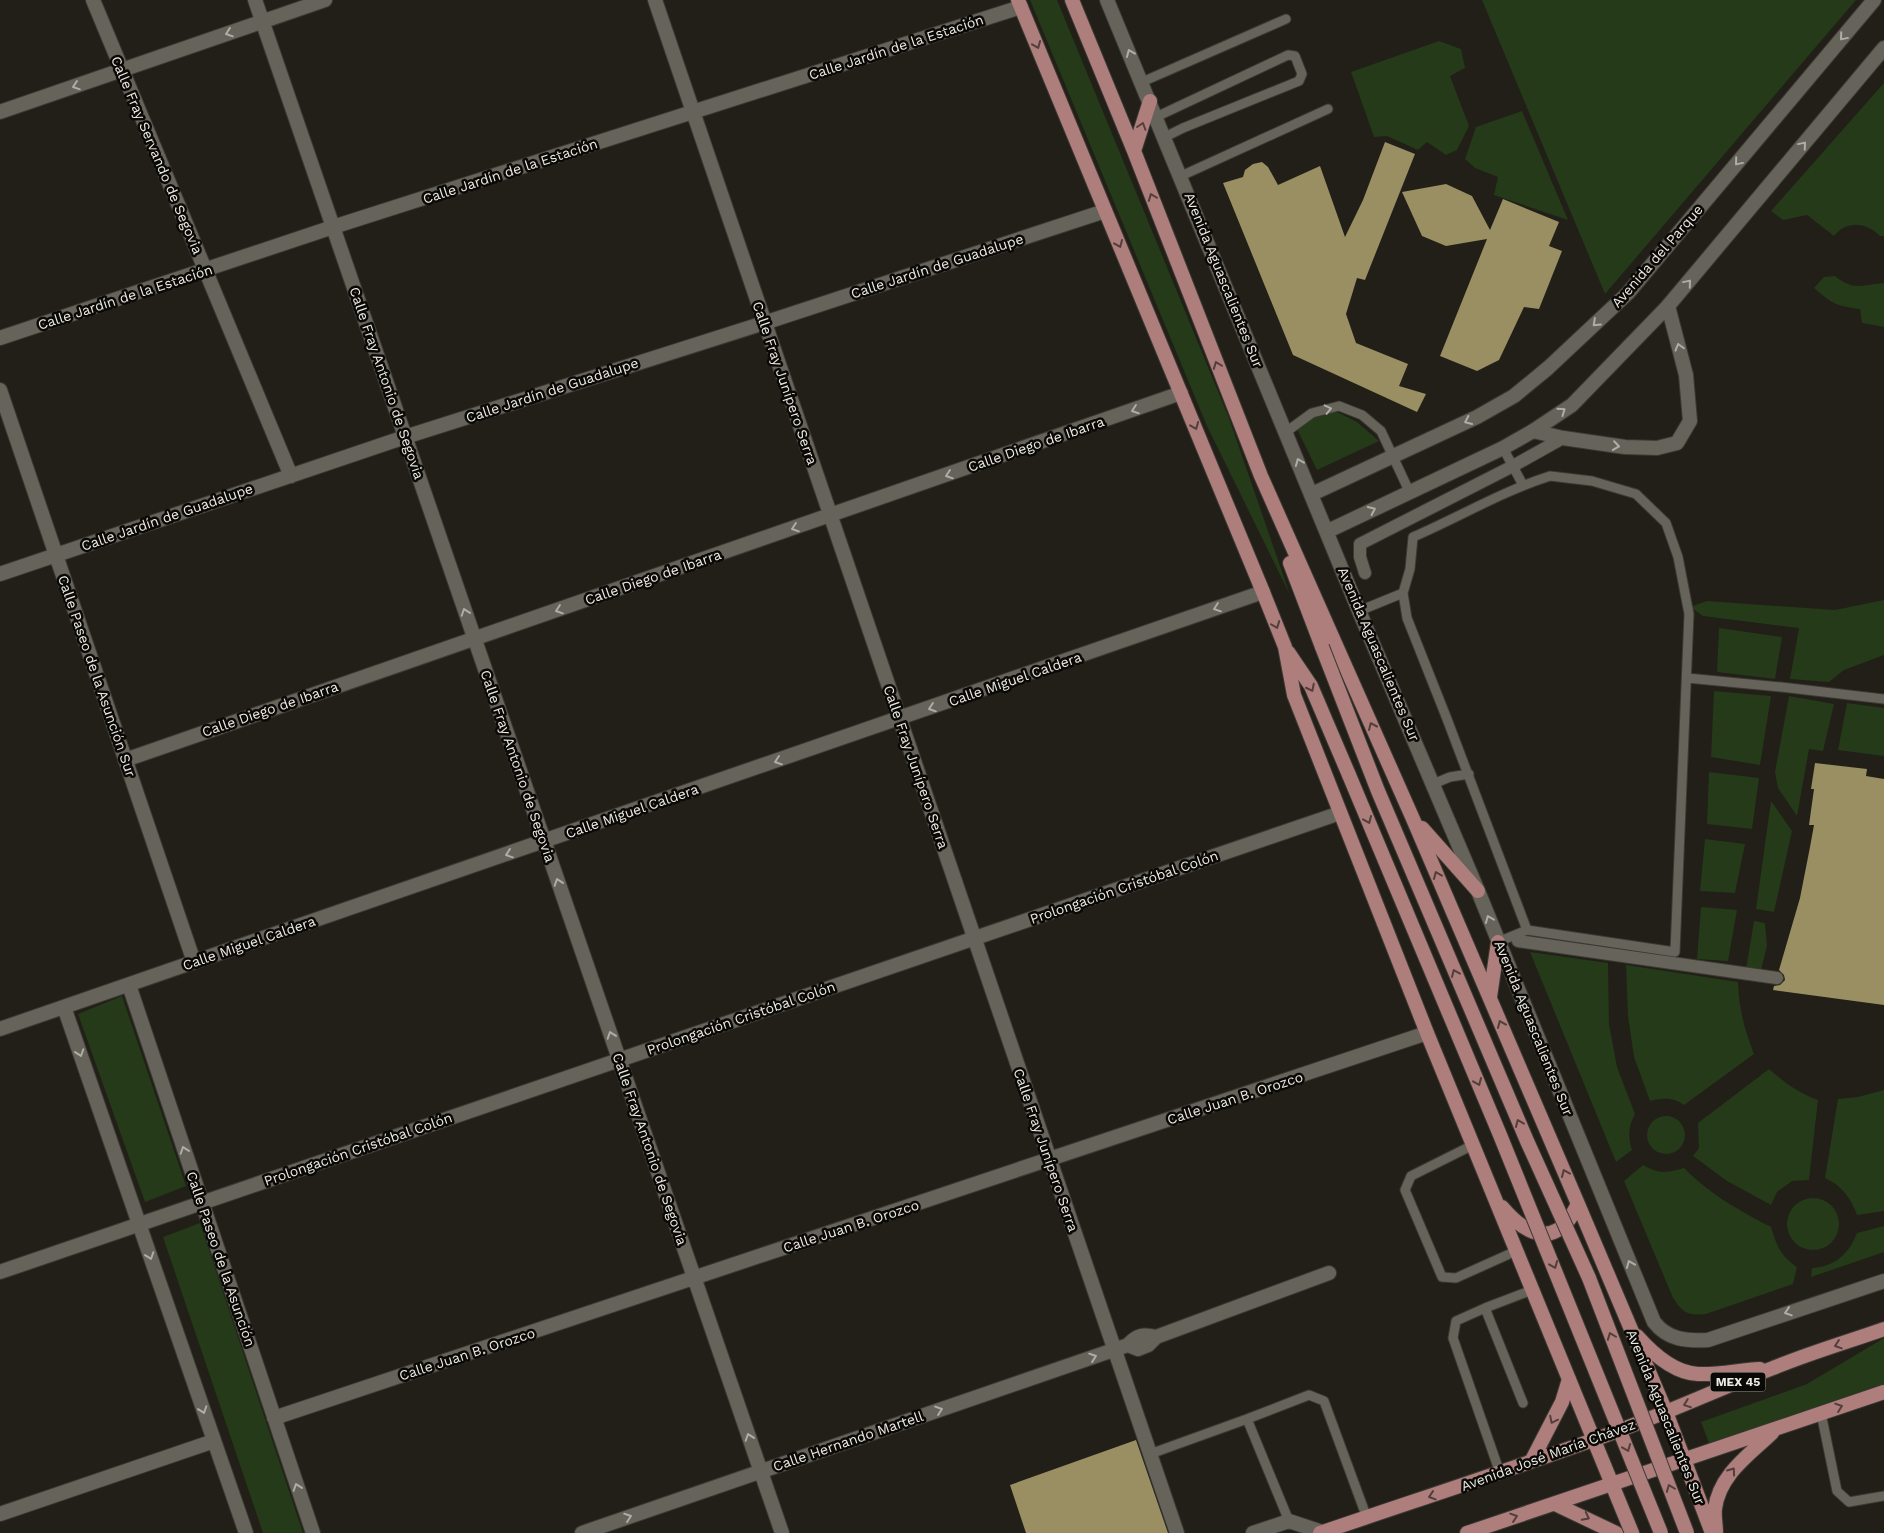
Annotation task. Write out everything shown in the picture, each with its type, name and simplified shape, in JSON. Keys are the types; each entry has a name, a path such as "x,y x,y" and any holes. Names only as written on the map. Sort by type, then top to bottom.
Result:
{"main road":[{"name":"Avenida Aguascalientes Sur","path":"1072,0 1134,151 1261,476 1413,819 1578,1204 1666,1412 1712,1533"},
{"path":"1020,4 1263,592 1285,647 1294,695 1340,813 1427,1033 1632,1533"},
{"path":"1134,151 1150,101"},
{"name":"Avenida Aguascalientes Sur","path":"1261,476 1277,530 1386,810 1527,1142 1588,1278 1687,1533"},
{"path":"1285,647 1311,686 1349,775 1534,1216 1661,1533"},
{"path":"1413,819 1478,891"},
{"path":"1490,998 1498,942"},
{"path":"1494,1197 1514,1221 1526,1230 1539,1234 1555,1231 1568,1222 1578,1204"},
{"path":"1627,1320 1651,1351 1685,1371 1698,1374 1774,1368"},
{"name":"Avenida José María Chávez","path":"1321,1533 1594,1440 1774,1368 1884,1329"},
{"path":"1532,1460 1562,1402 1569,1378"},
{"path":"1468,1533 1884,1392"},
{"path":"1716,1533 1715,1510 1721,1488 1734,1468 1776,1428"},
{"path":"1555,1504 1616,1533"}],"street":[{"name":"Calle Fray Servando de Segovia","path":"93,0 291,476"},
{"name":"Calle Fray Antonio de Segovia","path":"255,0 782,1533"},
{"path":"0,112 325,0"},
{"name":"Calle Fray Junípero Serra","path":"655,0 1177,1533"},
{"name":"Avenida Aguascalientes Sur","path":"1107,0 1328,531 1359,611 1478,891 1654,1322 1661,1331 1674,1338 1694,1341 1708,1340 1884,1281"},
{"name":"Avenida del Parque","path":"1312,494 1477,417 1514,396 1548,368 1628,293 1874,0"},
{"name":"Calle Jardín de la Estación","path":"0,338 1020,4"},
{"path":"1328,531 1534,432 1572,405 1668,306 1884,48"},
{"name":"Calle Jardín de Guadalupe","path":"0,574 405,437 1105,211"},
{"path":"1534,432 1625,447 1657,448 1677,443 1690,422 1686,375 1668,306"},
{"name":"Calle Paseo de la Asunción Sur","path":"0,390 194,962"},
{"name":"Calle Diego de Ibarra","path":"125,760 1181,393"},
{"path":"1365,572 1360,557 1360,544 1513,466 1563,438"},
{"name":"Calle Miguel Caldera","path":"0,1029 1263,592"},
{"name":"Prolongación Cristóbal Colón","path":"0,1272 1340,813"},
{"path":"1518,941 1776,978"},
{"name":"Calle Paseo de la Asunción","path":"129,985 313,1533"},
{"path":"64,1007 246,1533"},
{"name":"Calle Juan B. Orozco","path":"274,1418 1427,1033"},
{"name":"Calle Hernando Martell","path":"582,1533 1114,1349 1128,1345 1138,1349 1148,1345 1156,1337 1329,1273"},
{"path":"0,1514 214,1441"},
{"path":"1253,1533 1289,1522"},
{"name":"Avenida José María Chávez","path":"1289,1522 1321,1533"}],"lane":[{"path":"1142,82 1286,18"},
{"path":"1156,117 1288,55 1295,56 1302,74 1299,81 1165,137"},
{"path":"1181,176 1328,109"},
{"path":"1286,432 1312,413 1339,406 1362,415 1381,431 1410,493"},
{"path":"1503,448 1523,485"},
{"path":"1498,942 1528,930 1675,952 1690,614 1678,558 1666,523 1636,494 1592,481 1550,476 1523,485 1413,537 1410,569 1402,593 1407,618 1528,930"},
{"path":"1359,611 1402,593"},
{"path":"1686,678 1884,699"},
{"path":"1433,784 1450,777 1468,774"},
{"path":"1473,1145 1411,1176 1406,1190 1442,1277 1456,1278 1516,1251"},
{"path":"1500,1473 1453,1338 1456,1322 1485,1308 1532,1290"},
{"path":"1485,1308 1523,1403"},
{"path":"1150,1454 1308,1395 1324,1401 1367,1518"},
{"path":"1821,1413 1836,1491 1849,1502 1884,1496"},
{"path":"1247,1419 1289,1522"}],"green space":[{"path":"1030,0 1057,0 1229,418 1290,595 1207,426"},
{"path":"1482,0 1856,0 1605,294"},
{"path":"1439,41 1461,49 1465,68 1450,76 1469,126 1457,150 1446,155 1427,142 1418,150 1387,136 1374,137 1351,72"},
{"path":"1884,83 1884,236 1880,236 1875,231 1863,226 1851,225 1845,227 1834,236 1807,215 1783,220 1771,211"},
{"path":"1522,111 1568,220 1494,195 1498,177 1475,168 1465,159 1476,127"},
{"path":"1835,276 1847,284 1858,286 1884,283 1884,327 1862,323 1860,309 1835,303 1814,288 1824,277"},
{"path":"1335,411 1357,422 1379,441 1317,470 1297,429 1315,416"},
{"path":"1884,600 1884,655 1844,670 1829,682 1790,679 1799,628 1703,616 1690,607 1707,601 1835,610"},
{"path":"1719,628 1782,637 1775,679 1717,672"},
{"path":"1714,691 1771,696 1760,765 1711,757"},
{"path":"1789,696 1834,704 1823,751 1809,749 1797,816 1778,788 1775,772"},
{"path":"1847,703 1884,708 1884,756 1838,750"},
{"path":"1709,772 1759,778 1752,829 1707,824"},
{"path":"1771,801 1792,831 1774,912 1756,909"},
{"path":"1705,839 1745,844 1735,893 1700,891"},
{"path":"1701,907 1737,910 1728,961 1697,959"},
{"path":"1754,921 1765,923 1767,946 1761,970 1746,969"},
{"path":"1530,952 1608,963 1609,1024 1617,1067 1635,1114 1629,1132 1632,1150 1616,1162"},
{"path":"1626,965 1738,982 1747,1036 1754,1054 1684,1105 1668,1099 1650,1101 1634,1057 1628,1016"},
{"path":"122,996 186,1186 145,1202 78,1014"},
{"path":"1769,1069 1792,1087 1818,1100 1809,1180 1792,1181 1777,1192 1771,1205 1727,1181 1693,1156 1699,1148 1698,1123"},
{"path":"1884,1090 1884,1211 1857,1215 1845,1193 1836,1184 1825,1178 1838,1099 1858,1097"},
{"path":"1666,1116 1680,1121 1685,1135 1680,1149 1666,1154 1652,1149 1647,1135 1652,1121"},
{"path":"1643,1165 1663,1172 1684,1168 1694,1178 1725,1201 1771,1227 1780,1250 1797,1267 1793,1284 1706,1314 1690,1314 1683,1310 1673,1298 1624,1181"},
{"path":"1808,1198 1818,1198 1827,1202 1835,1210 1839,1224 1835,1238 1827,1246 1818,1250 1808,1250 1799,1246 1791,1238 1787,1229 1787,1219 1791,1210 1799,1202"},
{"path":"200,1223 303,1533 263,1533 163,1237"},
{"path":"1884,1226 1884,1252 1811,1277 1812,1268 1827,1265 1840,1258 1850,1247 1857,1233"},
{"path":"1884,1338 1884,1384 1709,1443 1701,1422 1807,1384"}],"building":[{"path":"1385,142 1415,154 1365,280 1357,278 1346,314 1356,343 1408,364 1399,386 1426,394 1417,412 1293,355 1223,183 1243,177 1245,170 1253,164 1262,162 1268,167 1278,185 1320,166 1345,237 1363,200"},
{"path":"1446,184 1472,196 1490,230 1503,199 1559,222 1549,246 1562,251 1539,309 1524,307 1499,360 1477,371 1440,356 1487,239 1446,246 1422,236 1402,192"},
{"path":"1815,763 1867,769 1866,776 1884,779 1884,1005 1773,990 1774,986 1780,985 1785,980 1784,975 1779,970 1800,898 1810,847 1814,825 1809,825 1814,789 1811,789"},
{"path":"1136,1440 1168,1533 1026,1533 1010,1485"}]}
